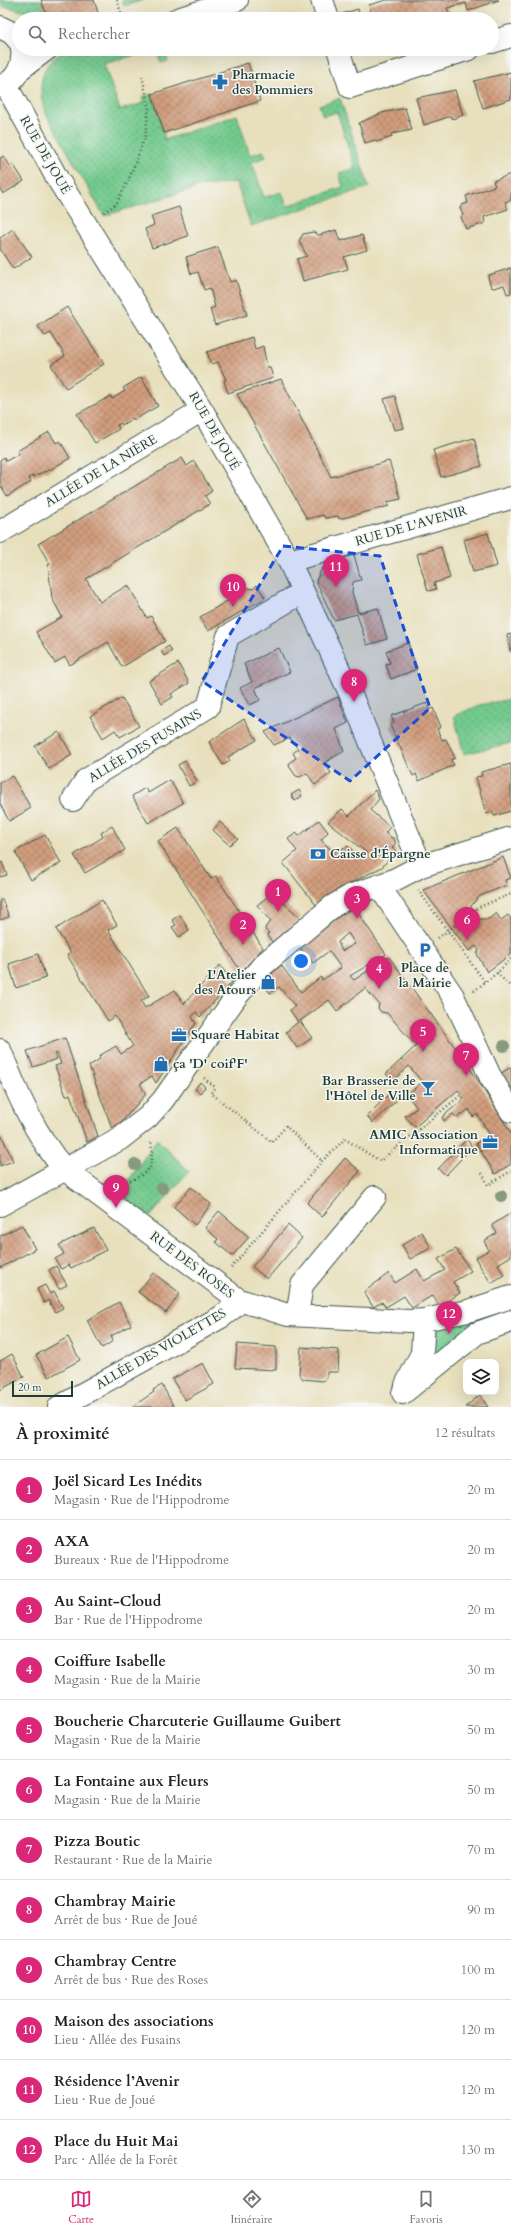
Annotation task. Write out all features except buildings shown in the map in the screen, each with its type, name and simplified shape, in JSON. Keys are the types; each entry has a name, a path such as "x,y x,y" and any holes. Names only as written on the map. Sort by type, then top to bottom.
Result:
{"street":[{"path":"194,12 212,4 237,0"},
{"path":"322,0 326,12"},
{"path":"499,40 511,36"},
{"path":"12,72 36,56"},
{"path":"340,56 350,87 447,56"},
{"name":"RUE DE JOUÉ","path":"12,72 57,178 202,410 289,561 354,702 392,793 414,869"},
{"name":"ALLÉE DE LA NIÈRE","path":"0,532 202,410"},
{"name":"RUE DE L'AVENIR","path":"289,561 511,498"},
{"name":"ALLÉE DES FUSAINS","path":"74,800 86,780 208,707 228,636 303,592"},
{"path":"0,1205 120,1139 148,1117 163,1100 187,1064 236,997 263,965 333,906 352,896 379,886 414,869 511,838"},
{"path":"379,886 457,1004 490,1076 511,1111"},
{"name":"RUE DES ROSES","path":"0,1050 32,1120 55,1158 64,1169 239,1300 288,1315 417,1321 468,1311 511,1297"},
{"path":"297,1315 302,1285 375,1197"},
{"name":"ALLÉE DES VIOLETTES","path":"59,1407 221,1317 234,1307 239,1300"},
{"path":"401,1400 422,1353 417,1321"},
{"path":"401,1400 477,1333 511,1321"}],"path":[{"path":"117,0 121,12"},
{"path":"98,217 116,204 129,179 145,137 149,107 142,76"},
{"path":"414,869 416,887 485,982"},
{"path":"422,950 479,907 511,894"},
{"path":"457,1004 497,973 511,959"},
{"path":"497,973 511,987"},
{"path":"187,1064 215,1087 211,1093 272,1142 286,1126 322,1162"},
{"path":"218,1284 322,1162 345,1139 380,1161 461,1095"},
{"path":"104,1198 114,1188 139,1177 150,1168 152,1152 148,1117"},
{"path":"482,1173 488,1185 511,1170"}],"highlighted area":[{"path":"283,546 380,556 430,708 350,781 202,681"}],"green space":[{"path":"0,0 41,0 45,12 23,11 2,6"},
{"path":"122,0 144,0 124,6"},
{"path":"57,56 132,56 104,64 120,110 144,103 142,97 152,94 164,133 164,140 237,115 250,155 263,151 266,157 252,162 264,197 282,192 287,206 343,187 339,173 355,168 337,112 323,116 319,105 340,98 369,187 251,226 236,182 199,187 104,216 45,112 42,102 41,82 48,65"},
{"path":"158,56 166,56 168,61 161,63"},
{"path":"511,699 511,743 464,754 454,716 479,705"},
{"path":"157,1139 189,1171 150,1217 119,1194"},
{"path":"511,1303 511,1313 425,1365 434,1325"}],"place":[{"name":"Pharmacie des Pommiers","path":"220,82"},
{"name":"Résidence l’Avenir","path":"336,587"},
{"name":"Maison des associations","path":"233,607"},
{"name":"Chambray Mairie","path":"354,702"},
{"name":"Caisse d'Épargne","path":"318,854"},
{"name":"Joël Sicard Les Inédits","path":"278,912"},
{"name":"Au Saint-Cloud","path":"357,919"},
{"name":"La Fontaine aux Fleurs","path":"467,940"},
{"name":"AXA","path":"243,945"},
{"name":"Place de la Mairie","path":"425,950"},
{"name":"L'Atelier des Atours","path":"268,982"},
{"name":"Coiffure Isabelle","path":"379,989"},
{"name":"Square Habitat","path":"179,1035"},
{"name":"Boucherie Charcuterie Guillaume Guibert","path":"423,1052"},
{"name":"ça 'D' coif'F'","path":"161,1064"},
{"name":"Pizza Boutic","path":"466,1076"},
{"name":"Bar Brasserie de l'Hôtel de Ville","path":"428,1088"},
{"name":"AMIC Association Informatique","path":"490,1142"},
{"name":"Chambray Centre","path":"116,1208"},
{"name":"Place du Huit Mai","path":"449,1334"}]}
